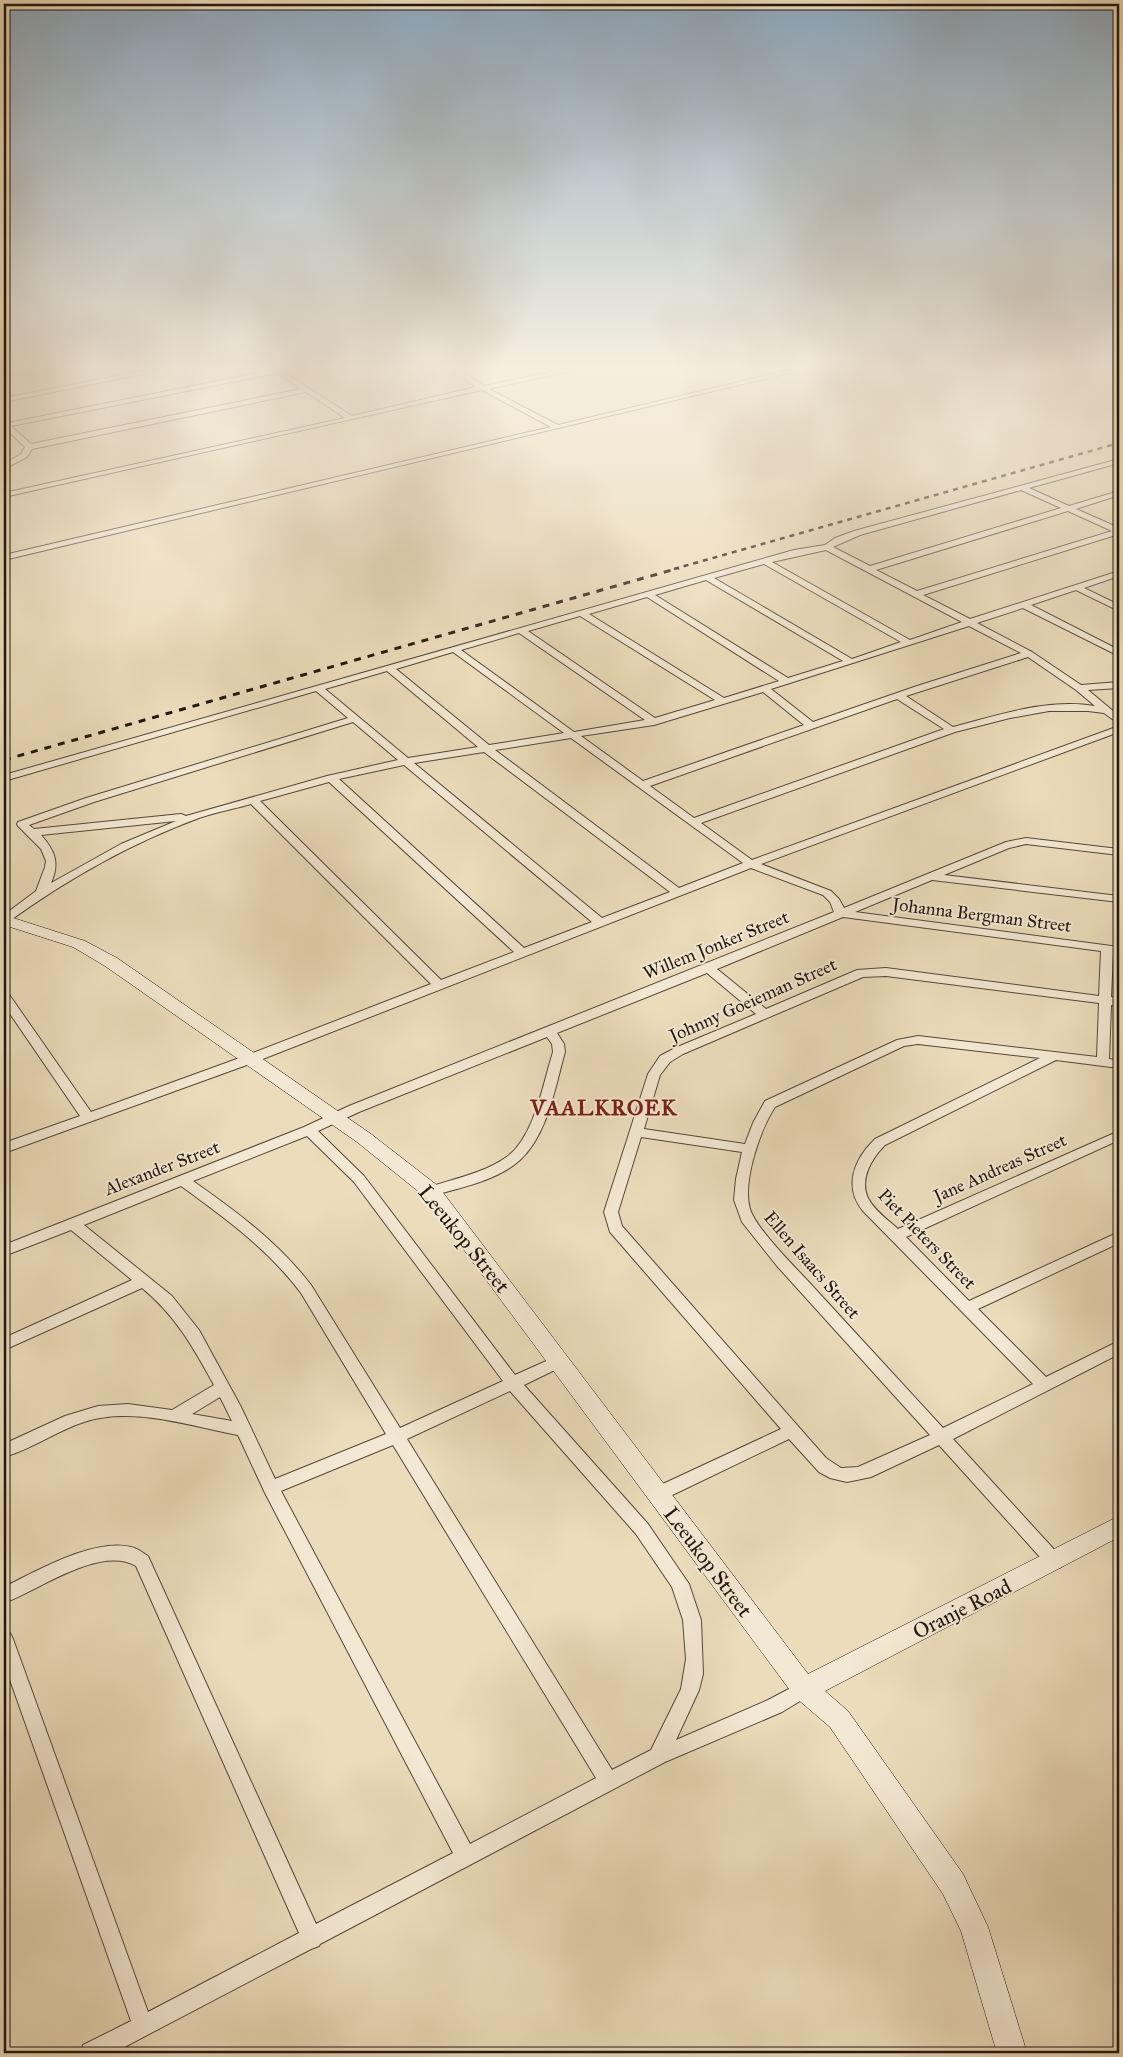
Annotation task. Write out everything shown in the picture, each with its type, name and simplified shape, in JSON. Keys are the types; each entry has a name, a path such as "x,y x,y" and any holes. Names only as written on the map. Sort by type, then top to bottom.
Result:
{"street":[{"path":"4,494 147,464"},
{"path":"4,558 402,464"},
{"path":"4,778 797,552 827,548 842,538 1023,488 1102,464"},
{"path":"1023,488 1119,531"},
{"path":"870,569 1119,493"},
{"path":"916,594 1119,531"},
{"path":"827,548 1029,654 1079,688 1119,721"},
{"path":"766,562 909,643"},
{"path":"4,920 41,893 125,846 196,816 331,778 406,761 654,722 851,662 1119,573"},
{"path":"708,578 851,662"},
{"path":"1076,588 1119,608"},
{"path":"649,595 787,682"},
{"path":"1024,605 1119,653"},
{"path":"583,614 723,701"},
{"path":"522,631 654,722"},
{"path":"454,649 751,864 827,893 835,901 840,913"},
{"path":"642,785 810,726 1029,654"},
{"path":"389,668 486,748 679,893"},
{"path":"1079,688 1119,685"},
{"path":"319,689 600,922"},
{"path":"765,689 810,726"},
{"path":"899,696 952,730"},
{"path":"693,822 952,730 1046,708 1076,706 1110,712"},
{"path":"41,893 52,867 51,858 22,824 90,800 354,719"},
{"path":"4,1148 250,1059 751,864 1119,729"},
{"path":"331,778 522,953"},
{"path":"253,800 439,985"},
{"path":"31,833 196,816"},
{"name":"Willem Jonker Street","path":"333,1118 709,968 926,876 1006,845 1020,842 1119,852"},
{"path":"926,876 1119,900"},
{"name":"Johanna Bergman Street","path":"840,913 1113,949"},
{"name":"Leeukop Street","path":"4,920 63,939 95,952 385,1153 431,1191 804,1689 839,1719 928,1846 952,1884 974,1927 1012,2053"},
{"path":"1103,1061 1113,1001 1113,949"},
{"path":"709,968 765,1015"},
{"name":"Johnny Goeieman Street","path":"1113,1001 872,971 862,973 765,1015 665,1059 658,1065 651,1080 612,1206 611,1219 615,1228 791,1431 826,1468 836,1474 852,1477 940,1437 1119,1347"},
{"path":"4,996 88,1117"},
{"path":"431,1191 504,1164 521,1151 533,1130 558,1052 558,1044 550,1032"},
{"name":"Ellen Isaacs Street","path":"1055,1562 782,1262 751,1224 743,1211 741,1200 750,1149 764,1112 774,1101 901,1043 918,1040 936,1041 1119,1064"},
{"name":"Piet Pieters Street","path":"1043,1384 874,1214 859,1194 863,1165 873,1148 880,1142 1057,1055"},
{"name":"Alexander Street","path":"4,1251 184,1181 309,1130 333,1118"},
{"path":"309,1130 359,1179 513,1384 642,1529 671,1568 689,1604 695,1651 694,1674 690,1690 658,1756"},
{"path":"636,1132 750,1149"},
{"name":"Jane Andreas Street","path":"896,1236 1119,1135"},
{"path":"184,1181 250,1229 288,1265 306,1289 609,1782"},
{"path":"72,1223 167,1300 182,1316 203,1350 271,1488 465,1856"},
{"path":"968,1308 1119,1237"},
{"path":"4,1344 143,1281"},
{"path":"271,1488 397,1436 558,1362"},
{"path":"174,1417 222,1388"},
{"path":"4,1452 78,1418 100,1411 138,1411 244,1430"},
{"path":"658,1494 791,1431"},
{"name":"Oranje Road","path":"804,1689 1055,1562 1119,1526"},
{"path":"4,1595 87,1558 108,1552 130,1553 142,1560 312,1939"},
{"path":"4,1639 143,2026"},
{"path":"91,2053 312,1939 465,1856 658,1756 775,1706 804,1689"}],"railway":[{"path":"674,569 1045,464"},
{"path":"4,760 679,568"}],"district":[{"name":"VAALKROEK","path":"604,1107"}]}
